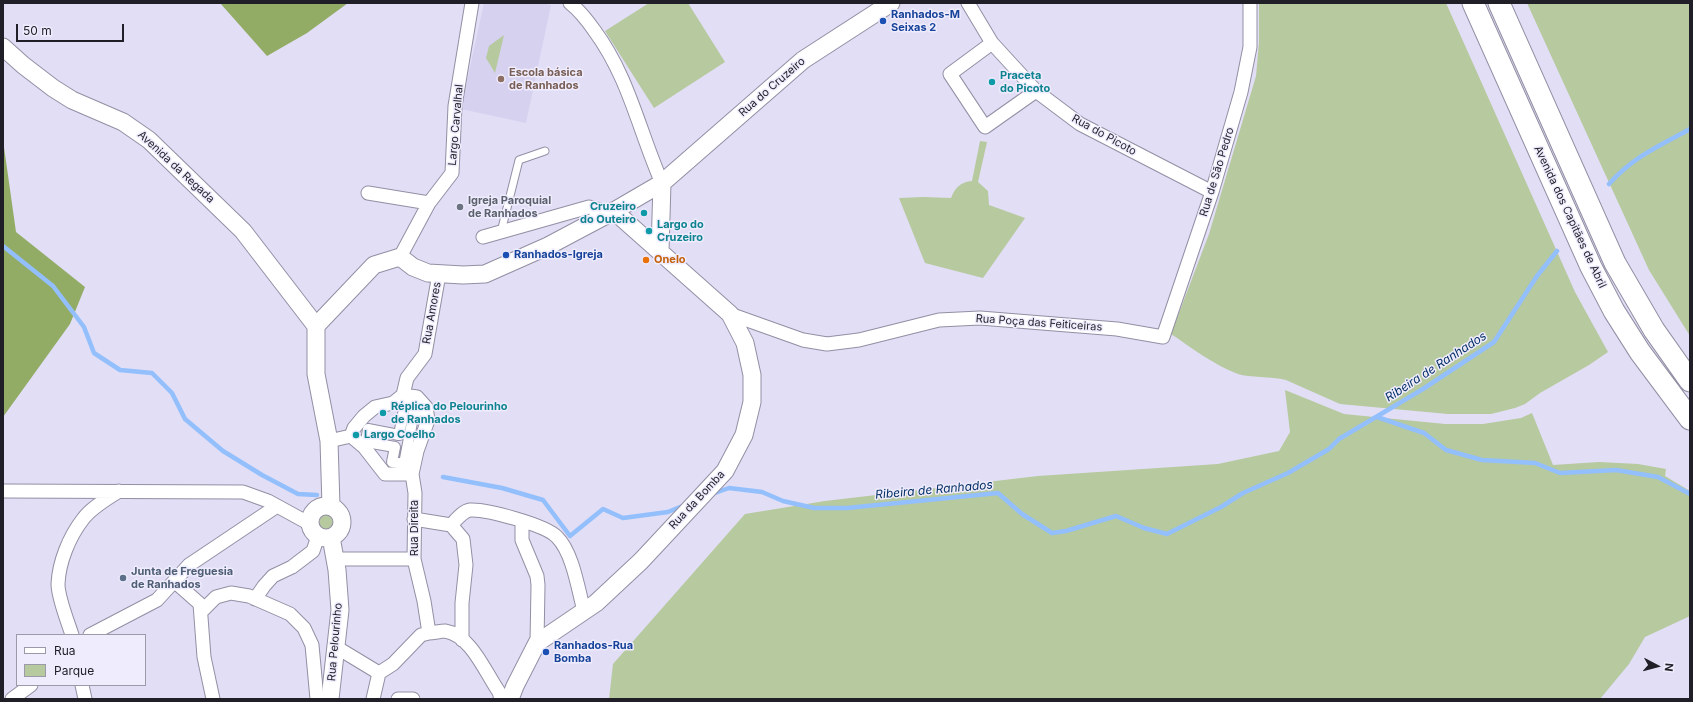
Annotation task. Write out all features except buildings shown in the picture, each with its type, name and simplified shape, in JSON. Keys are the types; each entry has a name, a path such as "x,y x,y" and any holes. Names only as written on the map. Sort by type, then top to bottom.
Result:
{"main road":[{"name":"Avenida dos Capitães de Abril","path":"1473,3 1591,267 1614,311 1640,352 1690,419"},
{"name":"Avenida dos Capitães de Abril","path":"1499,3 1616,263 1654,330 1690,381"}],"street":[{"name":"Largo Carvalhal","path":"400,257 429,203 452,173 455,106 472,3"},
{"path":"570,3 580,11 605,44 628,90 653,163 662,183 660,251"},
{"name":"Rua do Cruzeiro","path":"400,257 418,270 439,274 463,275 490,273 548,246 609,214 662,183 803,60 891,3"},
{"name":"Rua do Picoto","path":"968,3 992,43 1036,91 1080,124 1212,192"},
{"name":"Rua de São Pedro","path":"1163,336 1212,192 1241,92 1250,47 1250,3"},
{"path":"992,43 950,74 985,127 1036,91"},
{"name":"Avenida da Regada","path":"3,47 23,65 53,88 72,100 123,122 149,140 243,231 316,326"},
{"path":"368,194 429,203"},
{"path":"484,238 589,208 600,210 609,214"},
{"name":"Rua da Bomba","path":"510,699 515,686 538,643 596,603 641,561 725,472 744,436 752,402 752,375 745,343 730,314 660,251 609,214"},
{"path":"331,506 329,441 316,374 316,326 374,265 400,257"},
{"name":"Rua Amores","path":"404,397 407,378 425,354 439,274"},
{"name":"Rua Poça das Feiticeiras","path":"730,314 802,340 827,344 859,340 939,320 980,318 1117,329 1163,336"},
{"path":"351,436 354,428 364,416 375,407 393,403 404,397 419,402 416,412 414,412 404,464 392,462 395,448 366,442 368,429 399,435 405,404 403,404 404,397"},
{"name":"Rua Direita","path":"404,397 417,398 426,407 428,420 417,451 412,474 415,493 414,559 424,601 429,633"},
{"path":"329,441 351,436"},
{"path":"351,436 364,447 385,474 412,474"},
{"path":"3,491 243,492 277,506 320,532 339,531 342,521 339,512 331,506 320,506 315,509 310,519 320,532"},
{"path":"72,634 58,585 62,561 69,540 83,518 119,491"},
{"path":"92,634 157,600 189,565 277,506"},
{"path":"451,524 460,515 469,510 502,515 541,528 556,536 567,551 584,611"},
{"path":"414,519 451,524 463,539 466,565 462,603 462,640"},
{"path":"522,521 522,540 537,576 538,643"},
{"path":"255,599 273,576 292,567 313,552 320,532"},
{"name":"Rua Pelourinho","path":"320,532 335,559 340,610 330,699"},
{"path":"335,559 414,559"},
{"path":"174,581 200,604 204,657 213,699"},
{"path":"201,612 216,597 232,593 255,599 290,614 304,628 312,645 317,699"},
{"path":"373,699 379,673 393,664 421,635 444,631 457,635 472,648 501,699"},
{"path":"336,647 379,673"},
{"path":"12,699 30,686"},
{"path":"82,686 85,699"},
{"path":"398,699 413,699"}],"lane":[{"path":"501,232 519,160 545,151"}],"shaded area":[{"name":"Escola básica de Ranhados","path":"484,3 541,3 551,5 526,123 461,109"}],"green space":[{"path":"220,3 348,3 307,33 267,56"},
{"path":"649,3 688,3 725,62 654,108 605,31"},
{"path":"1259,3 1446,3 1575,292 1608,352 1589,365 1540,393 1525,404 1515,408 1491,414 1448,414 1340,404 1286,380 1238,374 1212,361 1171,334 1209,234 1256,76 1259,43"},
{"path":"1527,3 1690,3 1690,336 1649,270"},
{"path":"504,35 495,73 486,58 489,46"},
{"path":"3,140 16,232 85,287 70,324 3,417"},
{"path":"980,141 987,142 978,182 988,191 989,205 1025,218 983,278 925,263 899,198 951,198 958,186 972,181"},
{"path":"1285,390 1344,414 1445,424 1483,424 1521,418 1532,413 1553,465 1599,462 1638,464 1666,469 1665,476 1690,491 1690,616 1645,637 1629,664 1600,699 609,699 613,664 745,514 825,501 1038,476 1218,464 1279,451 1290,432"},
{"path":"326,514 332,516 334,522 332,528 326,530 320,528 318,522 320,516"}],"waterway":[{"name":"Ribeira de Ranhados","path":"1609,184 1627,166 1637,159 1690,129"},
{"name":"Ribeira de Ranhados","path":"3,246 53,286 84,327 94,353 120,370 152,373 172,393 185,419 223,451 262,475 298,494 317,495"},
{"name":"Ribeira de Ranhados","path":"712,494 729,488 762,492 783,501 814,508 847,508 998,493 1022,514 1052,533 1066,531 1116,516 1144,528 1167,534 1221,507 1243,493 1288,473 1329,449 1339,439 1423,389 1494,342 1537,276 1557,251"},
{"name":"Ribeira de Ranhados","path":"1377,417 1424,433 1446,450 1482,460 1535,463 1560,473 1616,470 1658,477 1690,494"},
{"name":"Ribeira de Ranhados","path":"443,477 502,488 543,500 570,536 603,509 623,518 668,512 685,505"}],"place":[{"name":"Ranhados-M Seixas 2","path":"883,21"},
{"name":"Escola básica de Ranhados","path":"501,79"},
{"name":"Praceta do Picoto","path":"992,82"},
{"name":"Igreja Paroquial de Ranhados","path":"460,207"},
{"name":"Cruzeiro do Outeiro","path":"644,213"},
{"name":"Largo do Cruzeiro","path":"649,231"},
{"name":"Ranhados-Igreja","path":"506,255"},
{"name":"Onelo","path":"646,260"},
{"name":"Réplica do Pelourinho de Ranhados","path":"383,413"},
{"name":"Largo Coelho","path":"356,435"},
{"name":"Junta de Freguesia de Ranhados","path":"123,578"},
{"name":"Ranhados-Rua Bomba","path":"546,652"}]}
